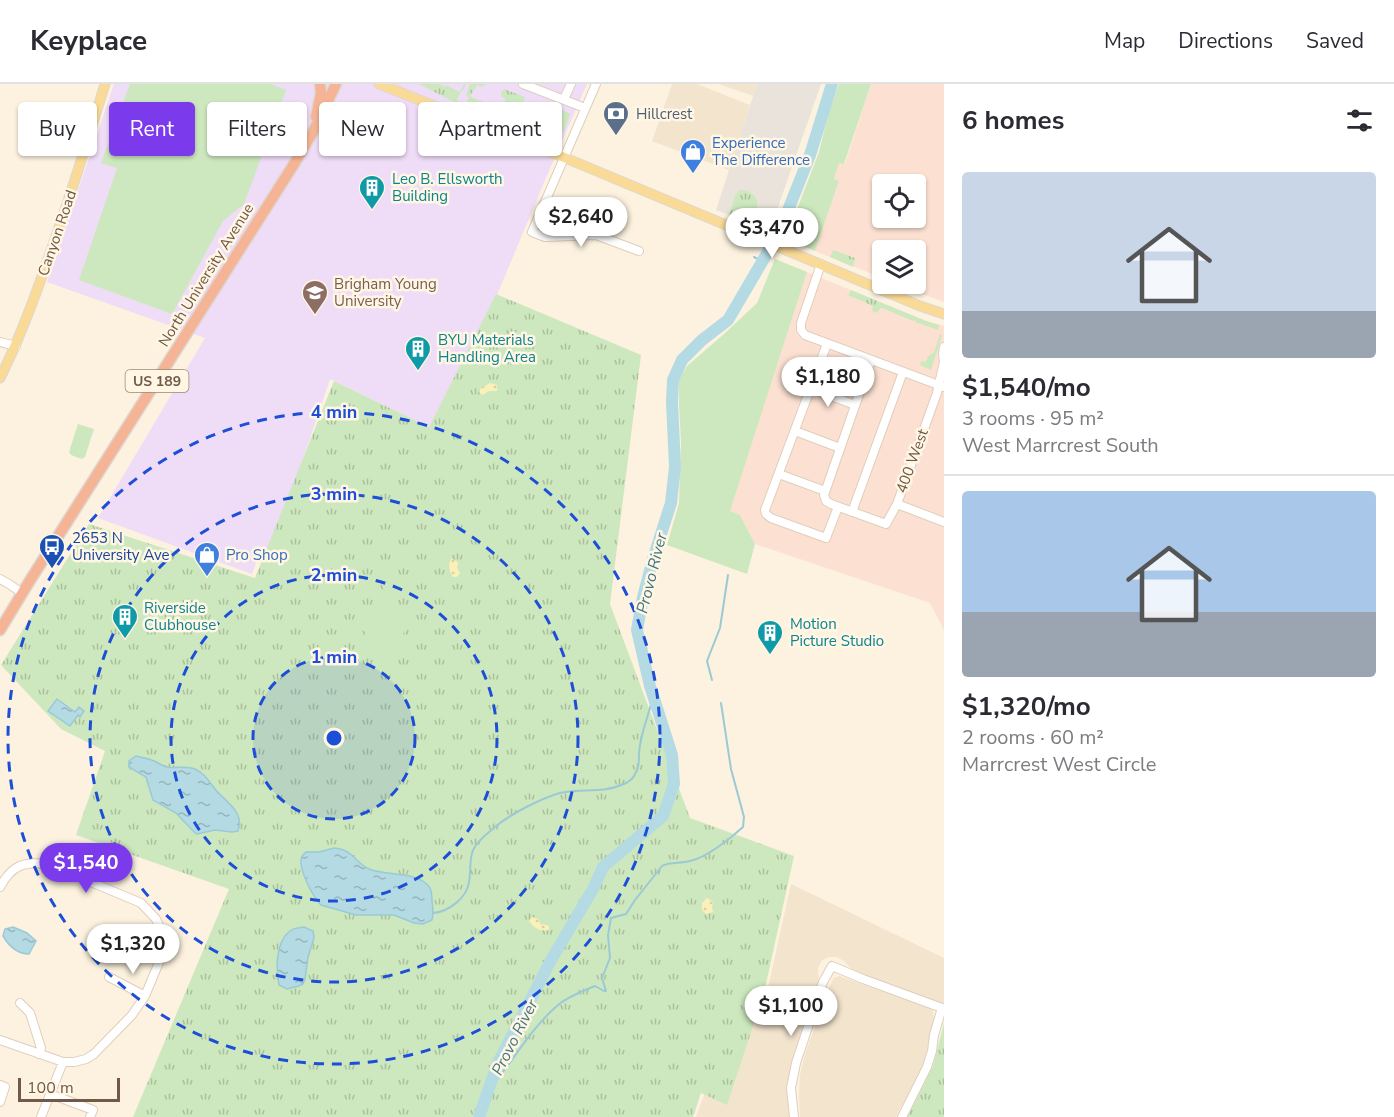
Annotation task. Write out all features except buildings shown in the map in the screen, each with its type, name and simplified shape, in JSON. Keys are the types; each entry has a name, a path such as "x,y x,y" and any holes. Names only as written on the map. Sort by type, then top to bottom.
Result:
{"highway":[{"path":"310,137 320,102 320,84"},
{"name":"North University Avenue","path":"0,630 294,164 336,84"}],"main road":[{"name":"Canyon Road","path":"0,378 16,346 65,212 105,84"},
{"path":"379,84 944,314"}],"street":[{"path":"523,84 585,108"},
{"path":"564,99 571,84"},
{"path":"596,84 532,232 545,237 596,235 639,251"},
{"path":"820,264 801,323 800,328 805,335 941,386"},
{"path":"0,342 16,346"},
{"path":"827,344 765,510 771,518 826,538 838,507"},
{"name":"400 West","path":"852,512 886,524 897,504 941,386 944,347"},
{"path":"871,360 825,490 826,501 838,507 852,512 907,373"},
{"path":"810,388 855,405"},
{"path":"795,431 840,448"},
{"path":"779,474 825,490"},
{"path":"897,504 944,522"},
{"path":"0,579 22,593"},
{"path":"0,886 6,875 16,866 33,862 48,864 141,903 156,919 164,944 162,955 145,996 132,1015 94,1053 82,1060 63,1062 0,1040"},
{"path":"794,1117 791,1088 796,1063 823,982 832,966 942,1008 927,1066 902,1117"},
{"path":"109,977 145,996"},
{"path":"20,1003 30,1013 41,1048 39,1054"},
{"path":"40,1117 63,1062"},
{"path":"0,1102 3,1086"},
{"path":"50,1094 90,1113"}],"shaded area":[{"name":"Brigham Young University","path":"114,84 587,84 562,141 562,102 418,102 418,156 556,156 497,295 429,427 330,379 271,554 258,557 252,574 98,518 205,338 47,282 90,156 97,156 97,134"},
{"path":"672,84 697,84 750,105 729,170 652,141"},
{"path":"719,84 757,84 753,96"},
{"path":"757,84 821,84 770,230 716,210"},
{"path":"871,84 944,84 944,302 922,294 926,294 926,240 872,240 872,274 815,251 839,181 834,179 839,162 845,164"},
{"path":"807,272 926,321 944,326 944,630 930,603 755,544 740,515 729,511"},
{"path":"791,884 944,958 944,1004 854,971 837,957 822,960 818,968 819,983 792,1062 789,1093 790,1117 696,1117 744,996 752,999 766,997"},
{"path":"839,976 933,1011 934,1020 924,1061 896,1117 800,1117 800,1075 805,1054 831,983"}],"green space":[{"path":"130,84 270,84 286,90 282,102 207,102 207,156 262,156 244,204 223,221 172,314 79,280 117,168 101,163 109,141 109,156 195,156 195,102 123,102"},
{"path":"419,84 440,84 445,87 446,85 460,92 466,84 457,101 460,102 450,100"},
{"path":"470,84 486,84 482,87 477,85 470,96 484,102 467,102 469,97 466,96"},
{"path":"839,84 871,84 844,164 839,163 834,179 839,181 815,251 786,238 819,152 828,115"},
{"path":"504,89 525,97 524,102 504,102 506,99 501,96 501,93"},
{"path":"562,110 570,114 562,134"},
{"path":"740,190 749,192 757,200 756,212 742,221 729,215 735,196"},
{"path":"833,250 855,258 853,267 830,257"},
{"path":"775,259 807,272 730,511 740,515 755,544 747,574 667,545 679,503 681,443 679,380 687,366 757,303"},
{"path":"851,290 939,325 938,330 882,308 878,313 872,311 873,306 848,295"},
{"path":"496,294 641,355 610,604 690,818 794,856 764,993 727,1105 701,1093 693,1117 133,1117 229,889 76,835 105,751 61,729 1,665 89,524 255,578 334,381 429,427"},
{"path":"940,334 942,336 931,370 920,365 921,361 926,362 928,356 934,352"},
{"path":"78,424 94,429 85,457 82,459 69,452"},
{"path":"390,572 407,579 393,613 409,620 394,656 361,642 366,632 359,629 365,617 370,619"},
{"path":"944,1023 944,1117 907,1117 933,1066"}],"sand":[{"path":"490,383 497,385 497,391 489,391 482,395 479,392 480,389"},
{"path":"451,559 458,563 457,568 460,573 457,577 453,577 451,573 449,566"},
{"path":"707,898 713,902 713,912 706,914 702,910 702,903"},
{"path":"532,917 538,919 541,925 549,926 549,930 540,930 535,927 529,921"}],"water":[{"path":"57,699 75,712 79,707 84,711 70,726 48,711"},
{"path":"136,756 152,760 165,767 191,768 201,773 233,807 239,818 238,831 215,830 195,833 176,813 153,800 146,777 129,767 129,761"},
{"path":"334,848 346,851 369,869 411,876 425,883 432,893 432,920 423,924 414,923 394,915 356,915 321,905 305,877 301,859 306,852 319,852"},
{"path":"13,927 27,933 36,941 29,954 14,949 3,936 5,929"},
{"path":"304,927 313,931 314,938 305,979 303,984 287,989 279,985 277,964 279,949 290,931"}],"waterway":[{"name":"Provo River","path":"479,1117 497,1065 551,960 593,889 603,867 663,816 674,784 672,755 650,686 637,630 653,559 671,503 675,467 673,380 682,360 702,340 728,320 779,233 810,155 832,84"},
{"name":"Provo River","path":"754,257 764,262"},
{"path":"712,680 707,661 720,628 728,575"},
{"path":"433,913 445,910 461,899 469,882 473,850 477,843 501,822 553,795 568,791 607,789 632,779 638,768 641,739 653,696"},
{"path":"488,1091 539,1025 558,1005 571,996 595,986 606,991 602,978 610,958 608,935 611,918 626,914 662,866 687,862 703,856 743,827 744,817 731,769 721,703"}],"place":[{"name":"Hillcrest","path":"616,137"},
{"name":"Experience The Difference","path":"693,175"},
{"name":"Leo B. Ellsworth Building","path":"372,211"},
{"name":"Brigham Young University","path":"315,316"},
{"name":"BYU Materials Handling Area","path":"418,372"},
{"name":"2653 N University Ave","path":"52,570"},
{"name":"Pro Shop","path":"207,578"},
{"name":"Riverside Clubhouse","path":"125,640"},
{"name":"Motion Picture Studio","path":"770,656"}]}
